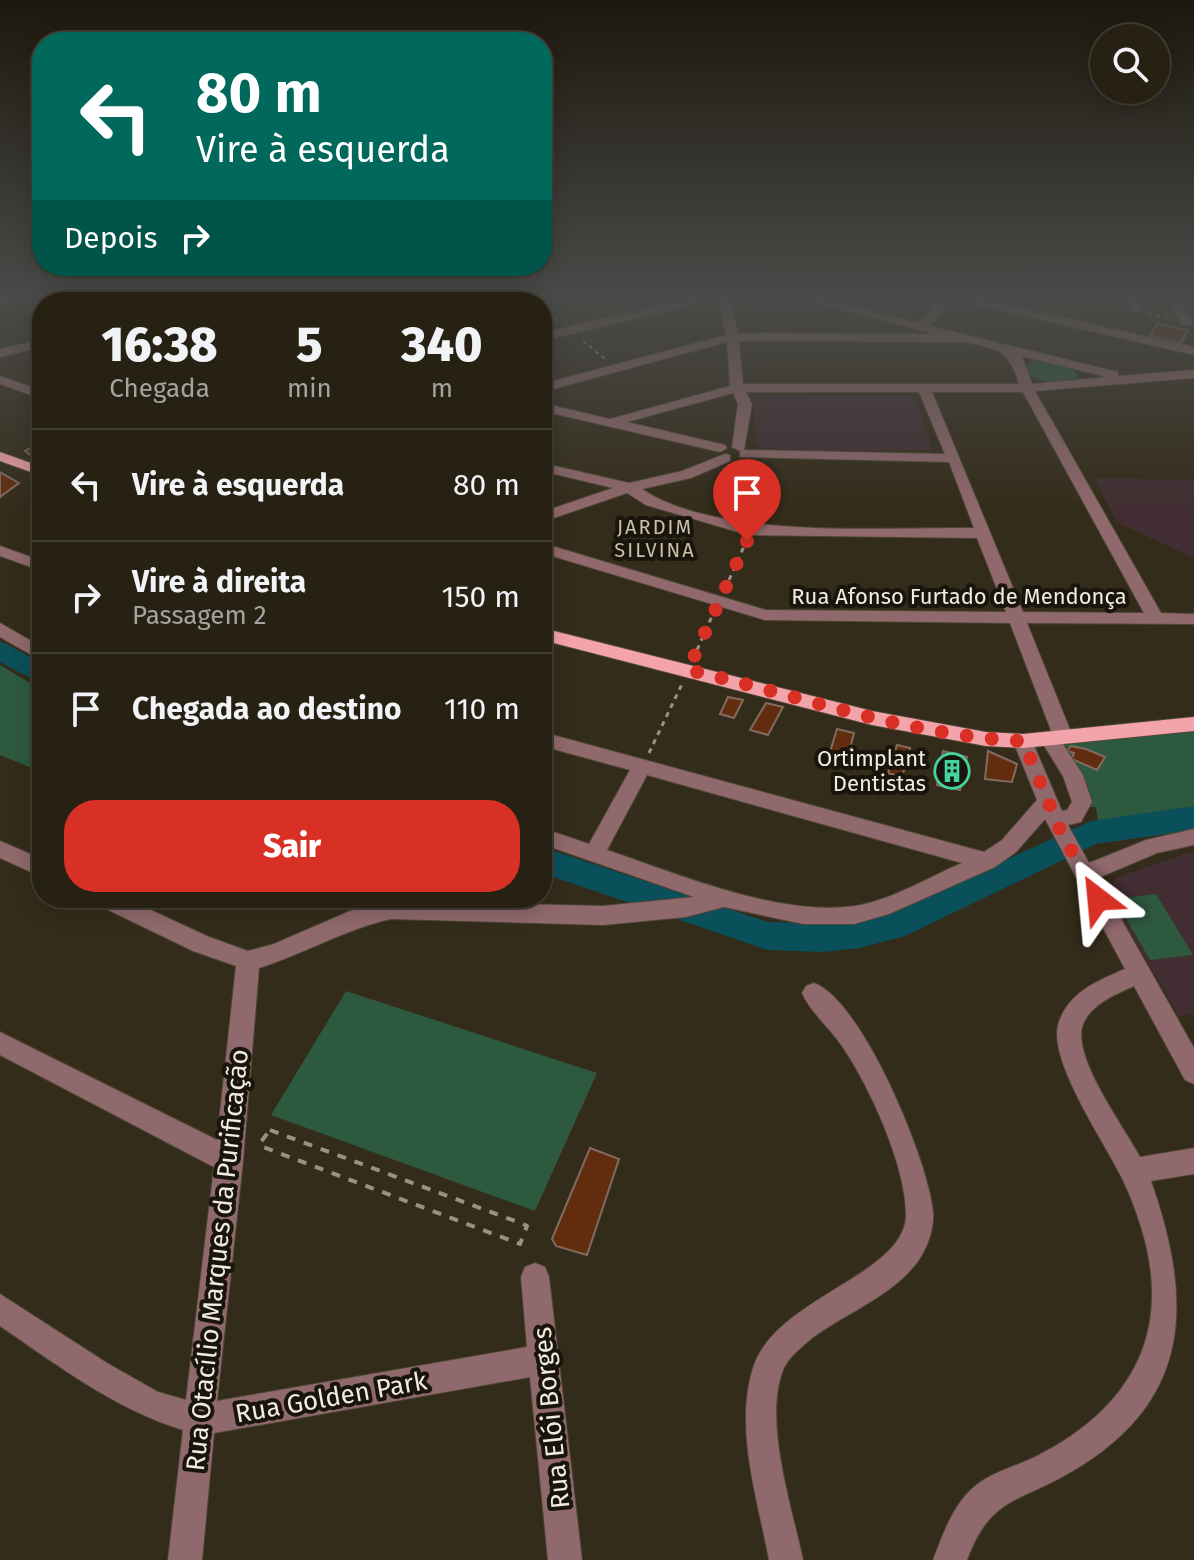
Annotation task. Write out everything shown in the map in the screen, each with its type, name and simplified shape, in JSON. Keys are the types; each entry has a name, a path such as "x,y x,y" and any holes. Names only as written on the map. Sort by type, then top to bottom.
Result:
{"main road":[{"path":"3,458 32,468"},
{"path":"552,636 903,725 962,736 1023,741 1194,724"}],"street":[{"path":"552,385 618,368"},
{"path":"552,409 739,459 744,413 738,402 736,368"},
{"path":"1020,368 1156,619"},
{"path":"1023,376 1026,368"},
{"path":"1077,368 1085,374 1082,383"},
{"path":"1085,368 1125,378"},
{"path":"609,423 738,390 924,389 1023,376 1050,386 1194,374"},
{"path":"0,380 32,392"},
{"path":"552,840 714,901 803,915 854,915 881,908 987,861 1055,817 1074,816 1082,802 1073,775 942,427 924,389"},
{"path":"0,391 25,390"},
{"path":"742,451 953,458"},
{"path":"552,514 629,487 686,475 722,453"},
{"path":"552,469 629,487 651,502 748,530 981,533"},
{"path":"567,473 585,486 595,500"},
{"path":"0,551 32,562"},
{"name":"Rua Afonso Furtado de Mendonça","path":"552,551 765,615 1194,619"},
{"path":"0,629 32,649"},
{"path":"1023,741 1055,817 1194,1072"},
{"path":"552,742 987,861"},
{"path":"593,855 642,767"},
{"path":"1080,865 1194,837"},
{"path":"0,849 32,864"},
{"path":"125,908 201,944 248,961 279,952 358,917 391,910 651,914 714,901"},
{"name":"Rua Otacílio Marques da Purificação","path":"185,1560 230,1161 248,961"},
{"path":"950,1560 960,1531 989,1495 1095,1441 1130,1408 1152,1370 1165,1325 1167,1293 1153,1224 1133,1171 1085,1084 1068,1044 1070,1026 1079,1010 1096,992 1139,973"},
{"path":"786,1560 764,1436 763,1391 769,1365 798,1331 905,1256 918,1234 920,1217 919,1195 906,1155 867,1066 837,1020 814,993"},
{"path":"0,1043 230,1161"},
{"path":"1133,1171 1194,1161"},
{"name":"Rua Elói Borges","path":"535,1277 565,1560"},
{"name":"Rua Golden Park","path":"0,1309 96,1374 152,1405 199,1420 546,1359"}],"path":[{"path":"642,767 747,541 748,530"},
{"path":"276,1131 523,1224 527,1226 520,1244 263,1147 260,1143 266,1132 276,1131"}],"shaded area":[{"path":"753,394 909,396 917,404 932,450 808,452 760,447 756,442"},
{"path":"1095,478 1194,480 1194,558 1116,522"},
{"path":"1194,851 1194,1014 1179,1016 1108,894 1116,878"}],"green space":[{"path":"1025,368 1072,368 1079,376 1073,382 1049,383 1026,374"},
{"path":"0,665 32,684 32,768 0,755"},
{"path":"1194,730 1194,812 1098,822 1096,807 1089,807 1058,743"},
{"path":"1156,894 1193,955 1150,960 1115,899"},
{"path":"346,991 597,1073 535,1211 271,1115"}],"building":[{"path":"0,472 19,483 0,497"},
{"path":"728,697 743,700 734,718 720,714"},
{"path":"766,703 783,707 768,735 750,730"},
{"path":"837,729 854,733 848,756 830,752"},
{"path":"897,745 910,748 902,777 888,773"},
{"path":"1071,746 1105,757 1097,770 1072,759 1074,753 1067,751"},
{"name":"Ortimplant Dentistas","path":"943,751 967,757 960,790 937,785"},
{"path":"988,751 1017,764 1012,782 985,779"},
{"path":"590,1148 619,1159 587,1255 556,1246 552,1239"}],"waterway":[{"path":"0,650 32,669"},
{"path":"552,863 768,936 823,938 893,926 1091,833 1194,818"}],"place":[{"name":"Ortimplant Dentistas","path":"952,771"}],"district":[{"name":"JARDIM SILVINA","path":"655,538"}],"route":[{"path":"747,541 688,670 903,725 968,737 1023,741 1060,830 1098,899"}]}
